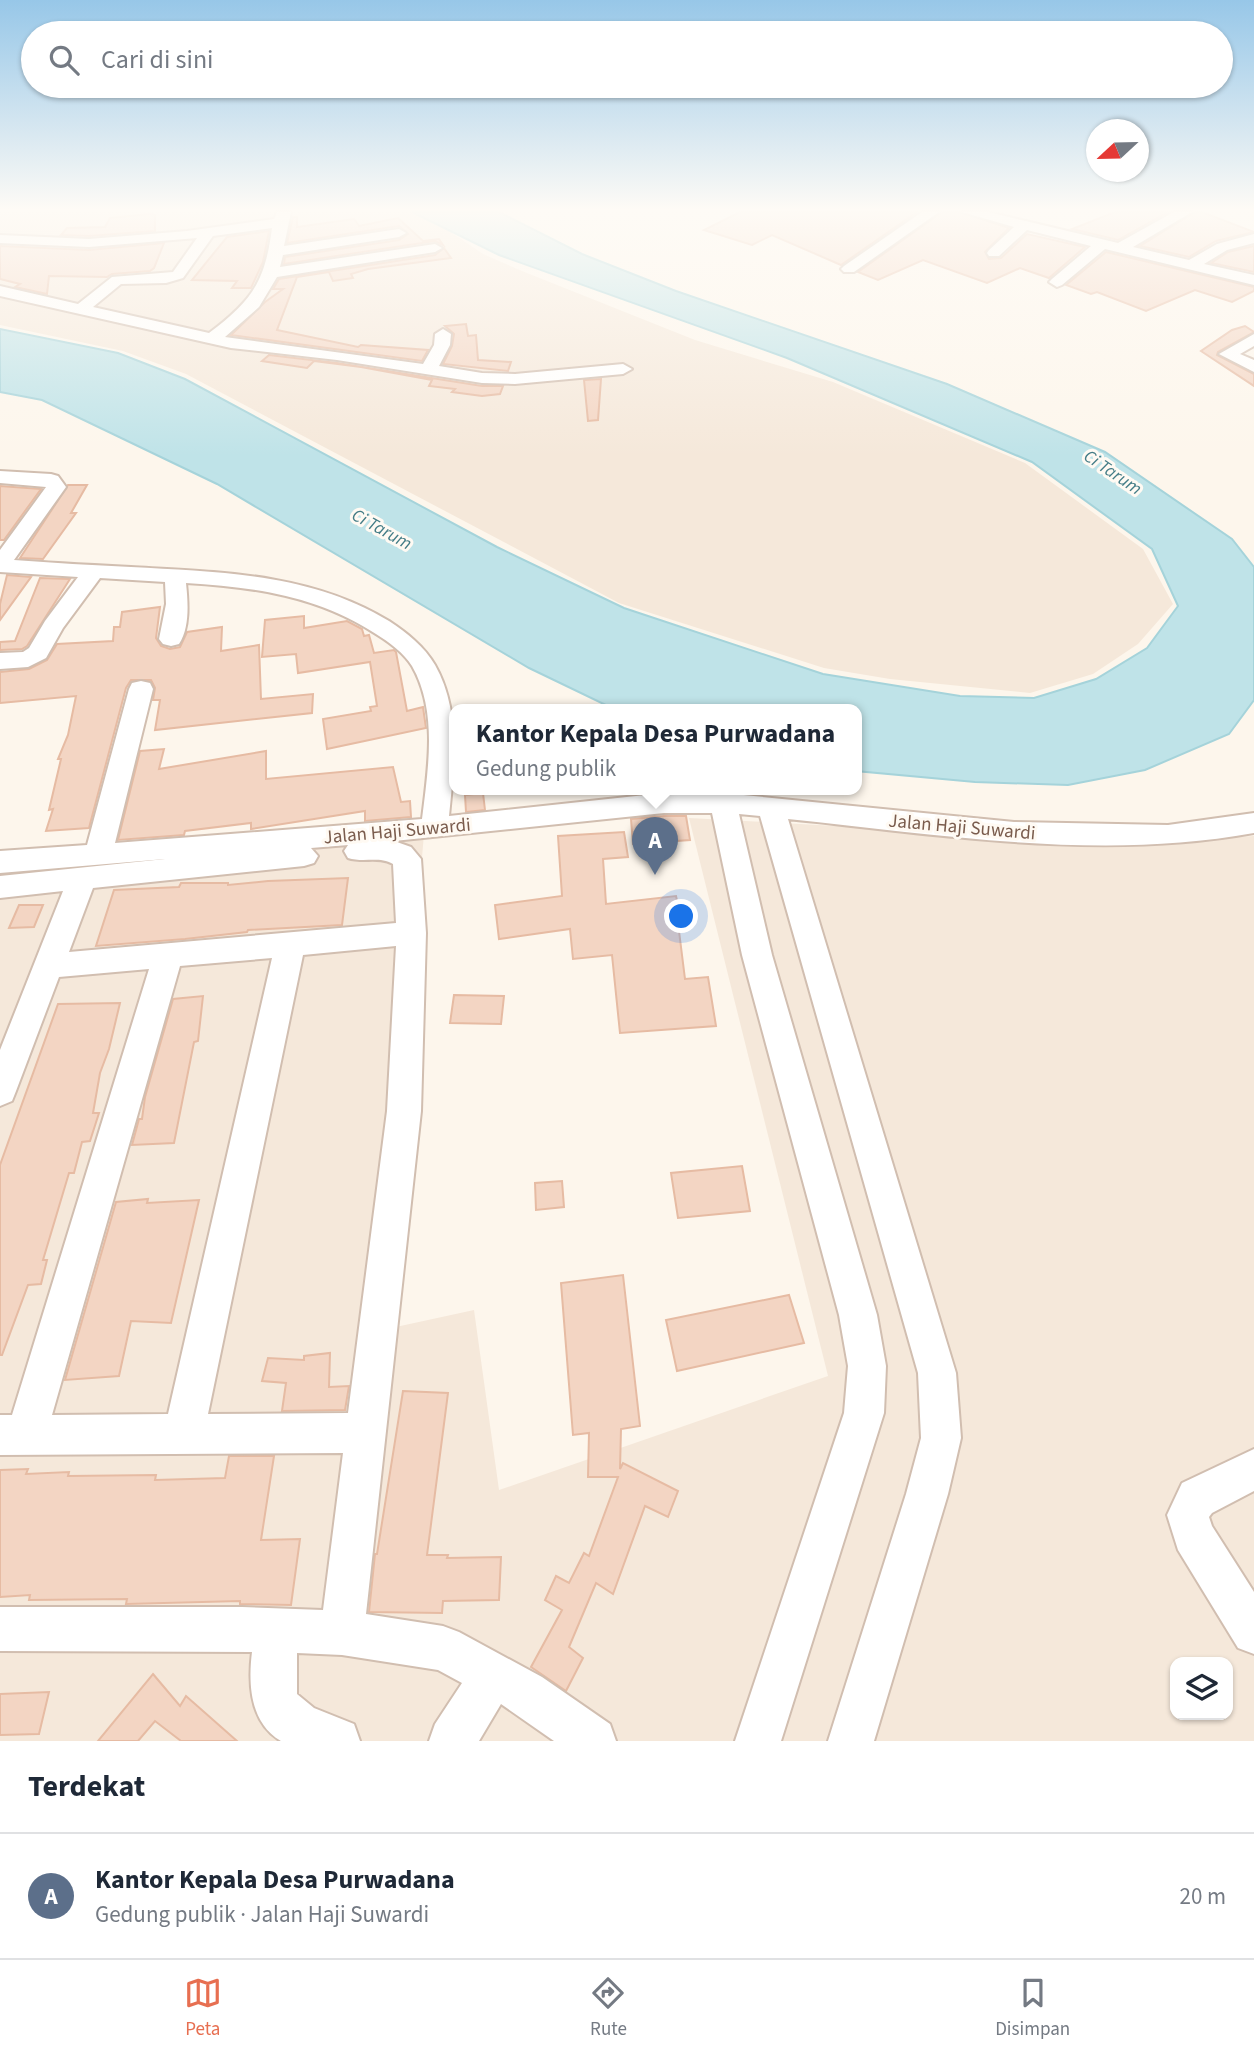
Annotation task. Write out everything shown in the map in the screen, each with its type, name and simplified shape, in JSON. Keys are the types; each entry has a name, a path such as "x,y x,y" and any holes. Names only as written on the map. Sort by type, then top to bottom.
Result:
{"street":[{"path":"6,293 258,347 337,355 500,379 623,369"},
{"path":"81,309 100,293"},
{"path":"212,339 255,304 261,293"},
{"path":"429,369 442,345 443,334"},
{"path":"1254,339 1227,354 1254,368"},
{"path":"0,477 51,480 56,486 0,566"},
{"path":"0,566 256,582 334,601 376,622 403,642 423,665 433,687 444,741 433,828"},
{"path":"0,660 28,659 38,653 53,626 94,571"},
{"path":"172,639 177,604 175,576"},
{"path":"0,1091 48,965 90,867 141,689"},
{"path":"723,803 757,955 858,1315 867,1366 864,1413 758,1741"},
{"name":"Jalan Haji Suwardi","path":"0,862 90,867 620,807 723,803 1014,832 1168,835 1254,823"},
{"path":"771,807 937,1373 940,1437 933,1472 851,1741"},
{"path":"0,887 90,867 386,848 407,859 411,933 404,1111 342,1633"},
{"path":"48,965 411,933"},
{"path":"184,1433 290,944"},
{"path":"169,955 13,1435 366,1433"},
{"path":"1254,1469 1197,1498 1188,1514 1193,1535 1254,1632"},
{"path":"0,1629 277,1630 342,1633 443,1648 526,1693 593,1741"},
{"path":"277,1630 273,1685 276,1702 286,1717 337,1741"},
{"path":"453,1741 493,1675"}],"shaded area":[{"path":"0,293 578,293 695,340 833,382 1025,463 1143,549 1173,604 1138,644 1093,674 1030,693 890,679 824,668 619,603 186,374 123,351 0,325"},
{"path":"689,818 1141,842 1254,836 1254,1741 0,1741 0,869 424,834 382,1330 474,1310 499,1490 828,1376"}],"water":[{"name":"Ci Tarum","path":"606,293 683,293 947,384 1105,452 1232,539 1254,567 1254,700 1229,734 1145,770 1068,785 975,782 862,772 862,704 604,704 529,668 217,484 42,400 0,392 0,329 118,353 185,379 497,547 624,608 823,674 960,696 1034,698 1096,679 1147,648 1178,606 1152,549 1032,462 787,358"}],"building":[{"path":"277,293 291,293 277,330 358,347 361,345 428,350 422,361 231,335"},
{"path":"1100,293 1187,293 1146,311"},
{"path":"1205,293 1250,293 1232,302"},
{"path":"466,324 468,336 476,335 478,360 511,362 508,371 443,364 452,346 454,334 445,326"},
{"path":"1245,326 1254,332 1217,355 1254,374 1254,386 1201,351 1232,330"},
{"path":"269,355 337,363 482,386 503,386 500,394 482,396 429,386 432,380 361,367 314,361 307,368 262,361"},
{"path":"601,379 598,420 588,421 584,380"},
{"path":"68,485 87,485 71,513 76,513 43,559 20,558"},
{"path":"0,486 41,489 4,540 0,540"},
{"path":"7,575 31,577 0,620 0,604"},
{"path":"40,578 70,579 27,646 22,649 0,650 0,642 15,641"},
{"path":"160,607 156,638 161,646 170,649 180,647 187,632 222,627 221,651 259,645 261,699 313,694 312,713 155,730 160,700 153,700 155,688 151,680 131,680 126,688 89,828 46,831 53,809 49,810 61,759 58,759 68,735 76,696 0,703 0,672 29,669 47,660 57,644 113,641 114,627 120,627 122,612"},
{"path":"304,616 304,628 347,621 362,629 364,636 369,635 374,653 394,650 407,711 423,707 426,728 327,749 323,719 371,711 370,707 377,706 370,662 298,673 296,654 262,657 265,620"},
{"path":"164,749 159,769 266,751 266,779 393,767 401,802 410,801 411,817 365,821 365,811 251,829 251,823 185,831 184,835 118,840 140,751"},
{"path":"465,795 483,795 485,810 466,812"},
{"path":"686,816 690,840 633,844 631,819"},
{"path":"624,832 628,857 603,859 606,904 676,896 682,922 678,923 685,979 708,977 716,1026 620,1033 612,955 573,959 570,929 499,939 495,905 562,896 558,836"},
{"path":"348,878 342,925 248,930 185,939 96,946 114,890 179,887 181,883 228,885"},
{"path":"19,905 43,905 34,927 9,928"},
{"path":"454,995 504,996 501,1024 450,1023"},
{"path":"203,996 198,1041 194,1042 174,1143 132,1145 139,1119 142,1119 145,1097 173,999"},
{"path":"120,1003 100,1073 93,1113 99,1113 90,1141 82,1142 74,1173 69,1173 43,1260 47,1260 41,1284 28,1285 0,1355 0,1165 58,1004"},
{"path":"742,1166 750,1211 678,1218 671,1173"},
{"path":"562,1181 564,1207 536,1210 535,1183"},
{"path":"148,1199 147,1203 199,1200 171,1323 131,1321 119,1376 65,1380 116,1202"},
{"path":"623,1275 640,1426 621,1429 620,1469 623,1463 678,1491 668,1517 645,1506 613,1594 596,1583 569,1647 583,1658 566,1691 531,1667 562,1610 545,1600 556,1576 569,1583 584,1553 589,1556 618,1477 588,1477 589,1433 573,1435 561,1283"},
{"path":"789,1295 804,1343 677,1371 666,1320"},
{"path":"330,1353 329,1387 349,1386 345,1410 282,1411 286,1383 262,1381 268,1358 304,1360 304,1356"},
{"path":"403,1391 448,1393 427,1555 448,1555 447,1558 501,1557 499,1600 443,1601 442,1613 369,1612 375,1554"},
{"path":"229,1456 274,1456 261,1540 300,1539 291,1605 240,1604 240,1601 126,1604 127,1599 29,1600 30,1595 0,1597 0,1470 28,1469 26,1474 69,1472 68,1476 156,1475 155,1480 225,1478"},
{"path":"153,1674 180,1706 186,1696 237,1741 181,1741 155,1721 138,1741 98,1741"},
{"path":"49,1692 39,1734 0,1735 0,1694"}],"place":[{"name":"Kantor Kepala Desa Purwadana","path":"655,875"}]}
